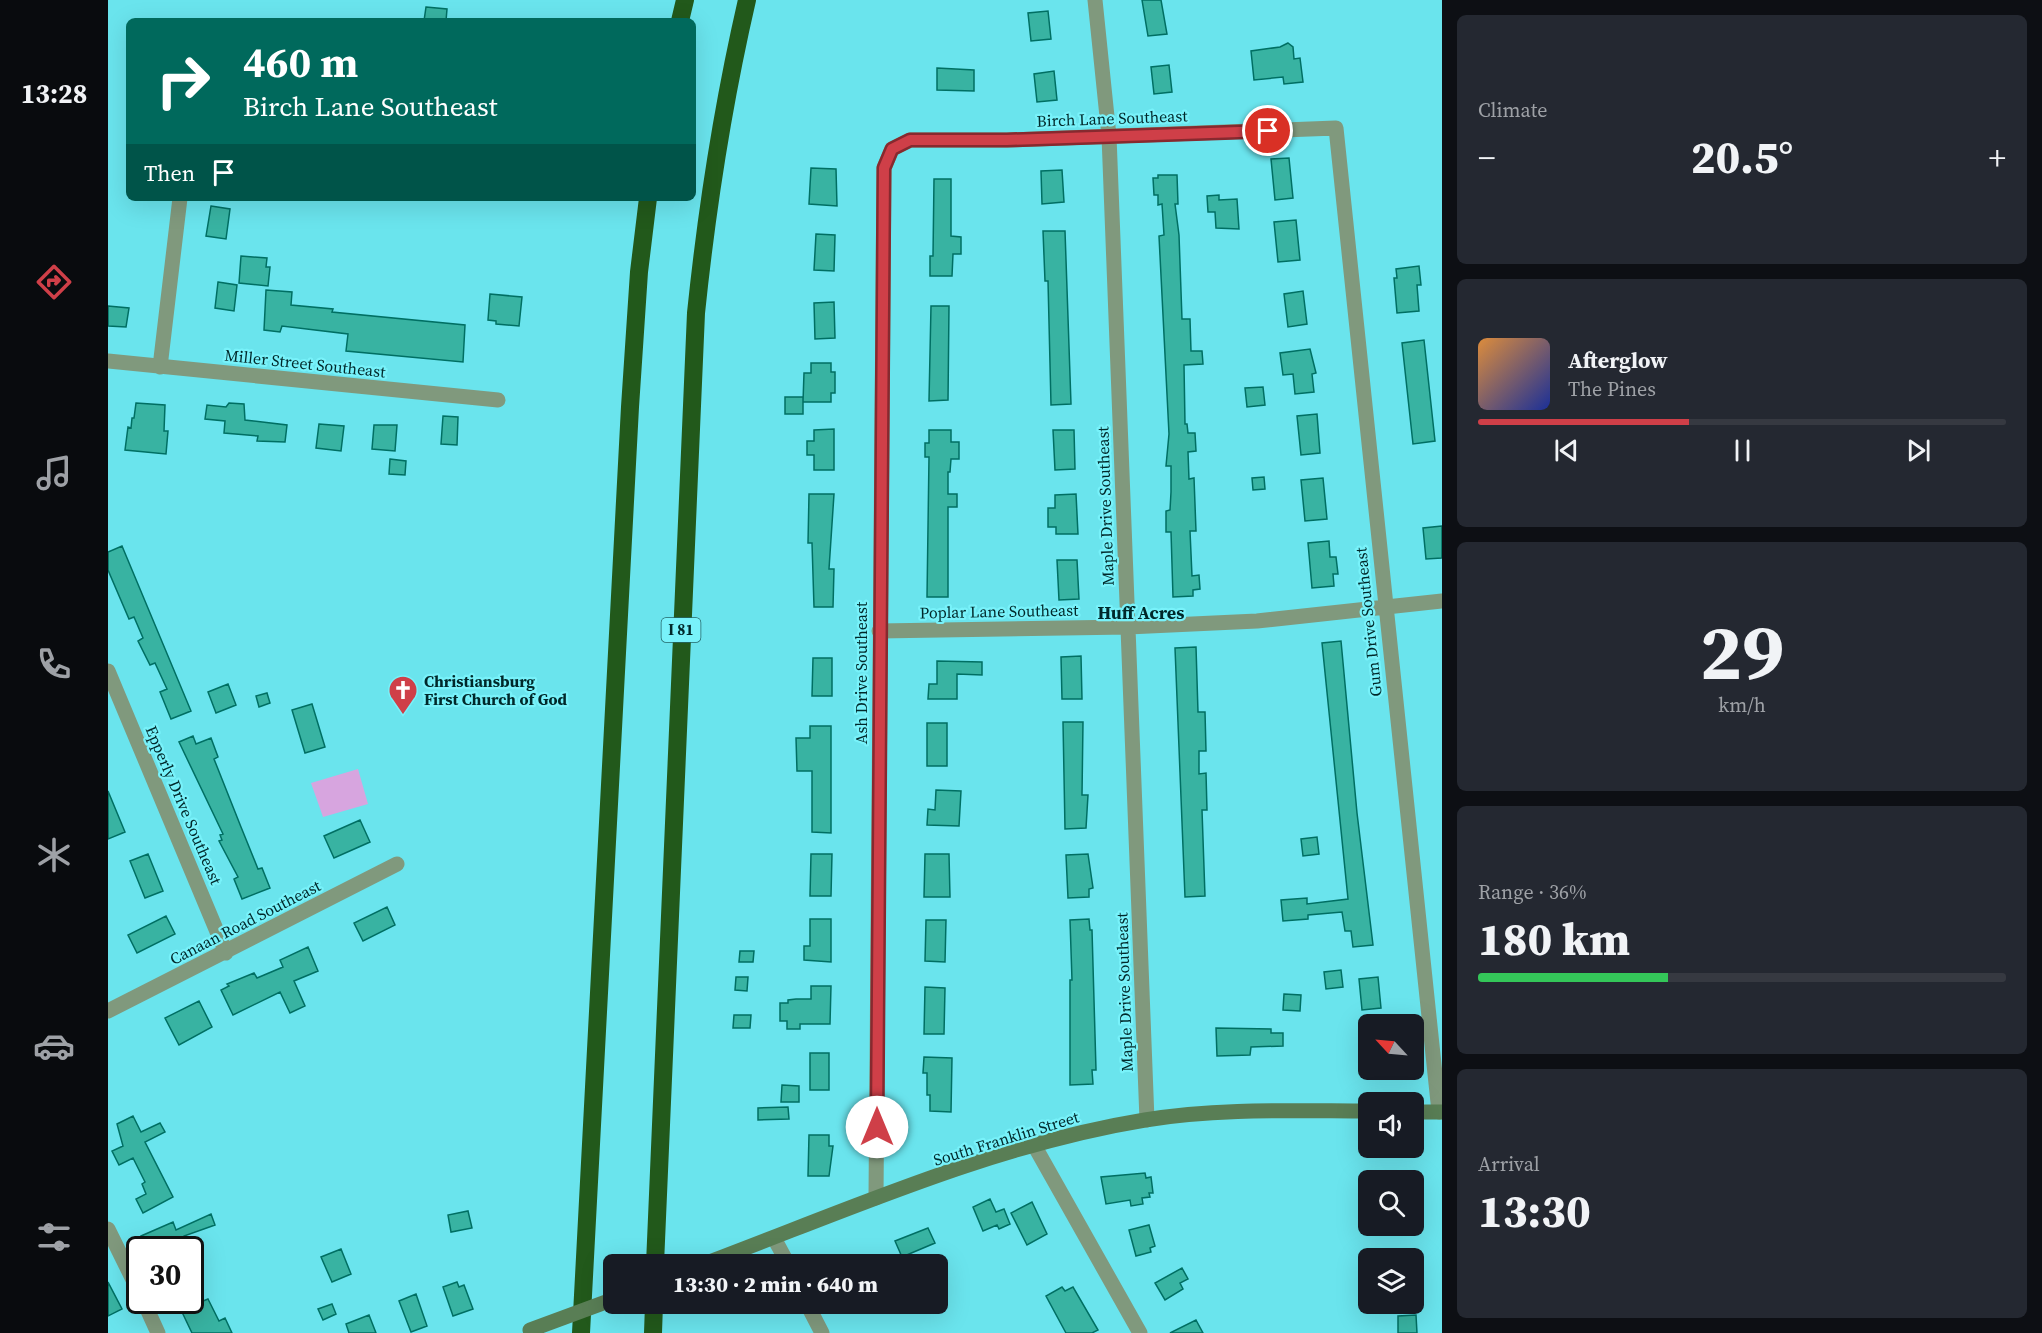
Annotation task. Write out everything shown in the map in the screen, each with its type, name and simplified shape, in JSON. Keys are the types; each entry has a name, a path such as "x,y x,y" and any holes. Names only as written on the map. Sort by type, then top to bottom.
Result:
{"highway":[{"path":"681,18 685,0"},
{"name":"I 81","path":"655,1254 696,313 705,225 717,147 747,0"},
{"path":"581,1333 630,407 639,272 648,201"},
{"path":"653,1333 654,1314"}],"main road":[{"name":"South Franklin Street","path":"732,1254 876,1198 1034,1145 1147,1120 1222,1113 1358,1111"},
{"path":"1424,1112 1440,1112"},
{"path":"526,1332 603,1303"}],"street":[{"name":"Maple Drive Southeast","path":"1095,0 1109,136 1147,1120"},
{"name":"Birch Lane Southeast","path":"892,149 910,140 1336,128"},
{"name":"Gum Drive Southeast","path":"1336,128 1440,1112"},
{"name":"Ash Drive Southeast","path":"876,1198 884,168 892,149"},
{"path":"160,367 180,201"},
{"name":"Miller Street Southeast","path":"108,361 498,400"},
{"name":"Poplar Lane Southeast","path":"879,631 1128,627 1257,621 1442,601"},
{"name":"Epperly Drive Southeast","path":"108,671 226,953"},
{"name":"Canaan Road Southeast","path":"108,1011 226,953 397,864"},
{"path":"1034,1145 1140,1333"},
{"path":"108,1230 126,1266"},
{"path":"774,1238 783,1254"},
{"path":"149,1314 158,1333"},
{"path":"812,1314 822,1333"}],"shaded area":[{"path":"358,769 368,804 323,817 311,783"}],"building":[{"path":"1142,0 1161,0 1167,34 1148,36"},
{"path":"426,7 447,9 446,18 424,18"},
{"path":"1048,11 1051,39 1031,41 1028,13"},
{"path":"1288,43 1293,47 1294,59 1300,58 1303,82 1284,84 1283,77 1254,80 1251,51 1280,47"},
{"path":"1169,65 1172,92 1154,94 1151,67"},
{"path":"937,68 974,70 974,91 937,90"},
{"path":"1054,71 1057,100 1037,102 1034,74"},
{"path":"1289,158 1293,198 1275,200 1271,159"},
{"path":"811,168 836,169 837,206 809,204"},
{"path":"1062,170 1064,202 1042,204 1041,171"},
{"path":"1158,175 1177,175 1178,204 1175,204 1179,235 1182,319 1190,319 1191,351 1202,351 1203,364 1184,365 1185,424 1187,424 1188,433 1195,433 1196,451 1188,452 1189,479 1194,478 1196,531 1190,531 1192,576 1199,575 1200,589 1193,590 1193,596 1173,597 1171,532 1166,532 1166,511 1170,510 1171,466 1166,466 1169,434 1159,236 1164,235 1162,204 1158,205 1158,195 1154,195 1153,178 1158,178"},
{"path":"934,179 951,179 951,236 961,237 961,254 953,254 952,276 930,276 930,256 933,256"},
{"path":"1219,195 1219,200 1237,199 1239,229 1216,228 1215,212 1208,212 1207,196"},
{"path":"211,206 230,209 226,239 206,236"},
{"path":"1296,220 1300,260 1278,262 1274,222"},
{"path":"1043,231 1065,231 1071,404 1051,405 1048,281 1045,281"},
{"path":"816,234 835,235 834,271 814,270"},
{"path":"241,256 267,258 266,267 270,267 268,286 239,283"},
{"path":"1419,266 1421,285 1417,285 1419,311 1397,313 1394,278 1397,278 1396,269"},
{"path":"218,282 237,285 234,311 215,308"},
{"path":"266,290 292,292 291,305 333,309 332,312 465,325 463,362 346,351 348,334 282,326 280,332 264,330"},
{"path":"1303,291 1307,324 1288,327 1284,294"},
{"path":"490,294 522,297 519,326 496,324 496,321 488,320"},
{"path":"834,302 835,338 815,339 814,303"},
{"path":"108,306 129,308 126,327 108,326"},
{"path":"931,306 949,306 948,400 929,401"},
{"path":"1424,340 1435,441 1413,444 1402,343"},
{"path":"1310,349 1316,373 1312,374 1314,392 1295,394 1293,374 1283,375 1280,353"},
{"path":"811,363 831,363 831,372 835,372 835,393 831,393 831,402 803,402 804,373 811,373"},
{"path":"1263,387 1265,405 1247,407 1245,388"},
{"path":"785,397 803,397 803,414 785,414"},
{"path":"136,403 165,405 164,431 168,431 166,454 125,450 128,427 131,428"},
{"path":"229,403 244,404 245,420 287,425 285,442 257,441 258,436 224,433 225,421 205,419 207,405 226,407"},
{"path":"1317,414 1320,453 1301,455 1297,416"},
{"path":"443,416 458,417 457,445 441,444"},
{"path":"319,424 344,426 341,451 316,448"},
{"path":"374,425 397,425 395,451 372,449"},
{"path":"834,429 834,470 814,470 814,455 807,455 807,441 814,441 814,430"},
{"path":"929,430 951,430 951,442 959,442 959,459 951,459 950,472 948,472 948,494 957,494 957,507 948,507 948,597 927,597 929,457 925,457 925,443 929,443"},
{"path":"1053,430 1074,430 1075,469 1055,470"},
{"path":"390,459 406,461 405,475 389,474"},
{"path":"1264,477 1265,489 1253,490 1252,478"},
{"path":"1323,478 1327,519 1305,521 1301,480"},
{"path":"809,494 834,494 829,569 834,569 833,607 814,607 812,543 808,543"},
{"path":"1076,494 1078,534 1056,534 1056,527 1048,527 1048,508 1055,508 1055,495"},
{"path":"1442,526 1442,558 1426,559 1423,528"},
{"path":"1329,541 1330,557 1336,557 1338,574 1333,574 1334,586 1312,588 1308,543"},
{"path":"122,546 191,711 171,719 160,692 167,689 155,663 150,665 138,641 143,638 134,617 129,619 108,570 108,552"},
{"path":"1057,560 1077,560 1079,599 1059,600"},
{"path":"1341,641 1357,813 1373,945 1353,947 1351,931 1345,931 1342,912 1308,915 1308,919 1283,921 1281,900 1307,898 1307,904 1348,899 1322,643"},
{"path":"1196,647 1198,712 1205,712 1206,751 1199,751 1199,774 1206,773 1207,810 1202,810 1205,896 1185,897 1175,648"},
{"path":"1081,656 1082,699 1062,699 1061,657"},
{"path":"813,658 832,658 832,696 812,696"},
{"path":"937,661 982,662 982,675 957,674 957,699 928,699 929,684 937,684"},
{"path":"228,684 236,705 216,713 208,692"},
{"path":"267,693 270,703 259,707 256,696"},
{"path":"312,704 325,747 305,753 292,710"},
{"path":"1063,722 1083,722 1082,795 1088,795 1086,828 1065,829"},
{"path":"927,723 947,723 947,766 927,766"},
{"path":"810,726 831,726 831,833 812,832 812,771 797,771 796,738 810,738"},
{"path":"193,736 196,744 211,738 218,757 214,759 258,869 262,868 270,888 242,899 234,879 238,877 219,841 222,840 220,835 223,834 179,742"},
{"path":"936,790 961,791 959,826 927,825 928,809 935,810"},
{"path":"108,791 125,832 108,839"},
{"path":"360,820 370,842 334,858 324,836"},
{"path":"1317,837 1319,854 1303,856 1301,839"},
{"path":"148,854 163,891 145,898 130,861"},
{"path":"811,854 832,854 831,896 810,896"},
{"path":"925,854 949,854 950,897 924,897"},
{"path":"1088,854 1093,888 1089,889 1089,897 1068,898 1066,855"},
{"path":"387,907 395,925 363,941 354,923"},
{"path":"166,916 175,934 137,953 128,935"},
{"path":"810,919 831,919 831,962 804,960 804,946 810,946"},
{"path":"1089,919 1090,930 1092,930 1096,1070 1092,1070 1093,1084 1070,1085 1070,980 1072,980 1070,920"},
{"path":"926,920 946,920 945,962 925,961"},
{"path":"308,947 318,971 294,981 305,1006 290,1013 280,992 233,1015 221,990 229,986 227,984 254,973 257,978 283,967 280,960"},
{"path":"740,951 754,951 753,962 739,962"},
{"path":"1341,970 1343,987 1326,989 1324,972"},
{"path":"736,977 748,977 747,991 735,990"},
{"path":"1378,977 1381,1008 1362,1010 1359,979"},
{"path":"811,986 831,986 830,1024 800,1024 800,1029 787,1029 787,1021 780,1021 780,1003 788,1003 788,1000 811,999"},
{"path":"925,987 945,988 944,1034 924,1034"},
{"path":"1284,994 1301,995 1300,1011 1283,1010"},
{"path":"199,1001 212,1027 179,1045 165,1018"},
{"path":"734,1015 751,1015 750,1028 733,1028"},
{"path":"1216,1028 1271,1029 1271,1033 1283,1033 1283,1046 1251,1047 1250,1055 1217,1056"},
{"path":"810,1053 829,1053 829,1090 810,1090"},
{"path":"924,1057 952,1058 951,1112 930,1111 927,1073 923,1073"},
{"path":"782,1085 799,1086 799,1102 781,1102"},
{"path":"788,1107 789,1119 758,1120 758,1108"},
{"path":"133,1116 141,1132 160,1123 165,1132 145,1142 173,1197 143,1213 136,1199 146,1194 142,1184 145,1182 133,1158 119,1165 112,1151 123,1146 117,1124"},
{"path":"809,1135 829,1135 829,1146 833,1146 829,1176 808,1176"},
{"path":"1145,1173 1146,1178 1151,1177 1153,1193 1149,1193 1150,1197 1142,1198 1143,1204 1131,1206 1130,1200 1106,1204 1101,1177"},
{"path":"990,1199 996,1212 1004,1209 1010,1224 999,1229 997,1225 983,1231 973,1207"},
{"path":"1032,1202 1047,1234 1027,1245 1011,1213"},
{"path":"468,1211 472,1228 451,1232 448,1215"},
{"path":"211,1214 215,1225 184,1236 141,1236 173,1222 176,1230"},
{"path":"1149,1225 1155,1246 1150,1248 1151,1252 1136,1256 1129,1230"},
{"path":"928,1228 935,1243 909,1254 901,1254 895,1241"},
{"path":"341,1249 351,1274 332,1282 321,1257"},
{"path":"1182,1268 1188,1279 1180,1283 1183,1289 1165,1300 1155,1283"},
{"path":"108,1282 122,1309 108,1316"},
{"path":"457,1282 459,1287 464,1285 473,1309 453,1316 443,1287"},
{"path":"1062,1287 1065,1291 1073,1287 1098,1330 1092,1333 1066,1333 1046,1296"},
{"path":"416,1294 427,1326 411,1332 399,1301"},
{"path":"208,1299 219,1321 225,1318 232,1333 192,1333 183,1314 204,1314 204,1301"},
{"path":"332,1304 336,1314 323,1320 318,1309"},
{"path":"369,1315 376,1333 349,1333 346,1324"},
{"path":"1416,1315 1417,1333 1398,1333 1398,1316"},
{"path":"1196,1320 1203,1333 1170,1333"}],"place":[{"name":"Christiansburg First Church of God","path":"403,716"}],"district":[{"name":"Huff Acres","path":"1141,613"}],"route":[{"path":"877,1127 880,400 884,168 892,149 910,140 1007,140 1268,131"}]}
